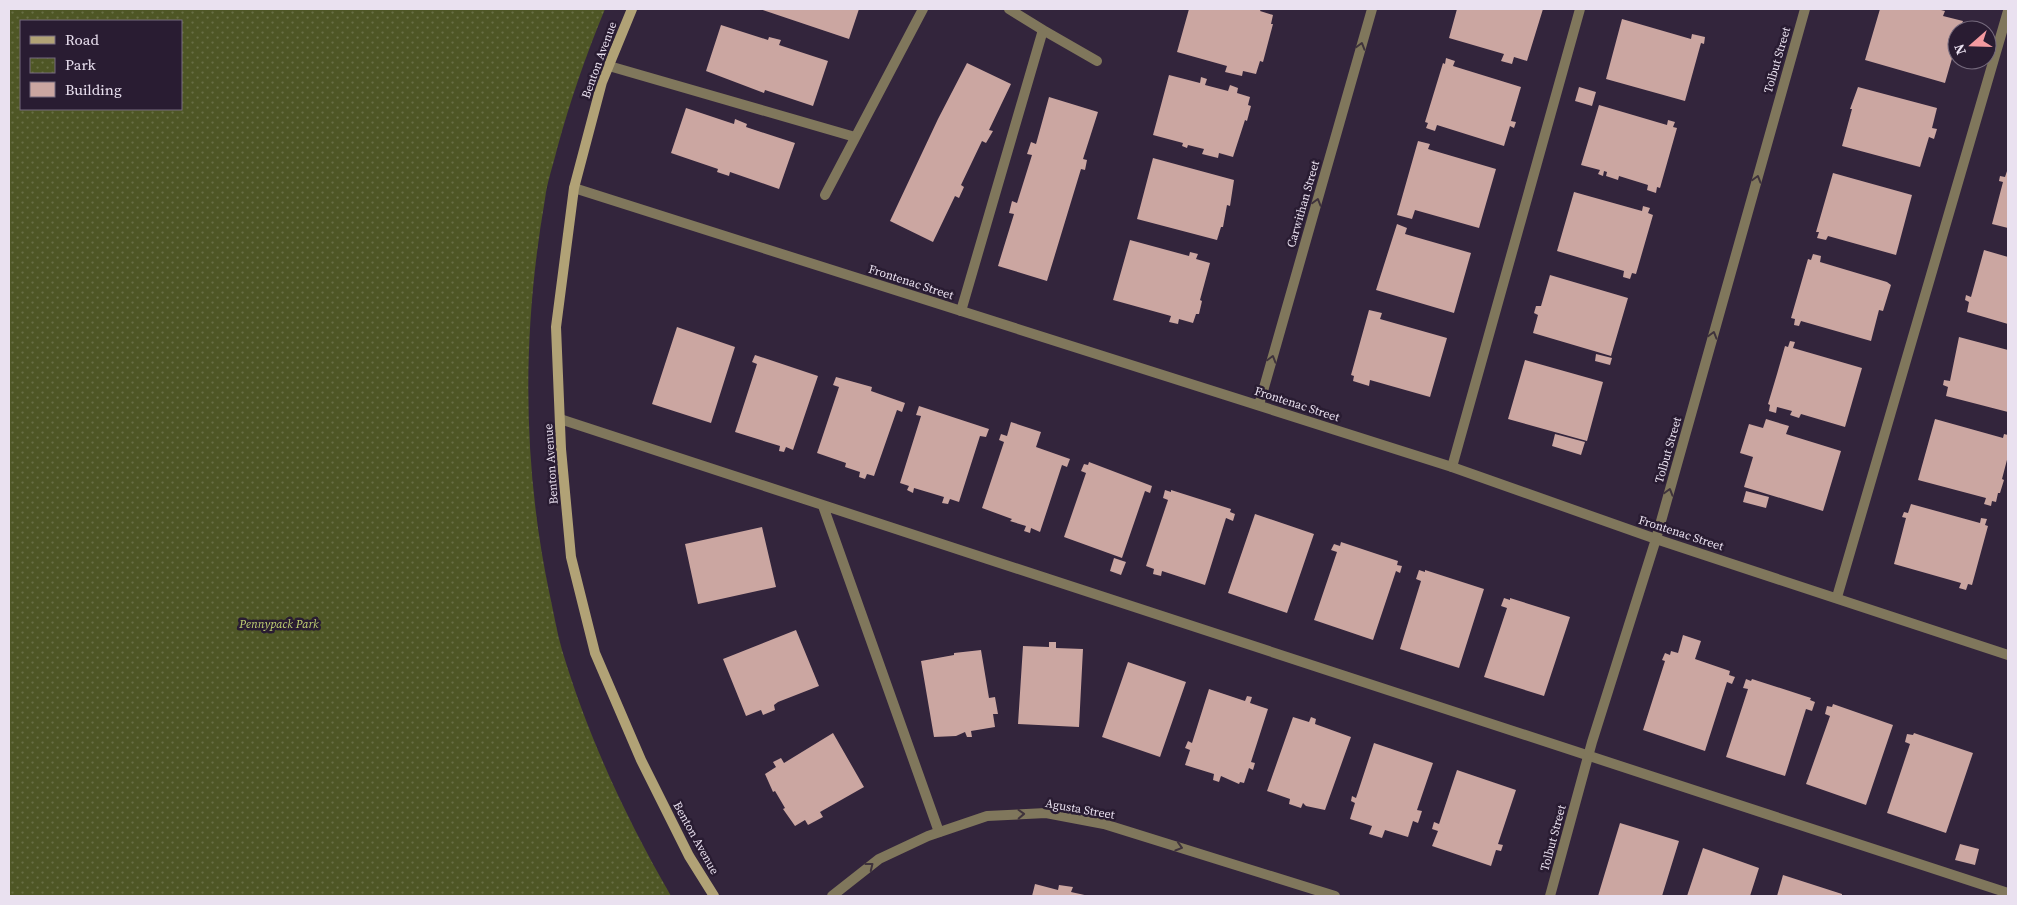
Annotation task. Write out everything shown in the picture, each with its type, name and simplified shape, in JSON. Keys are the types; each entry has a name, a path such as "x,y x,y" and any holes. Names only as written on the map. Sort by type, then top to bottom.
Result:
{"street":[{"name":"Benton Avenue","path":"632,9 602,82 574,188 556,327 560,419 571,557 595,653 641,760 690,856 714,896"},
{"path":"825,195 923,9"},
{"path":"1009,9 1097,62"},
{"name":"Carwithan Street","path":"1259,406 1372,9"},
{"path":"1452,467 1580,9"},
{"name":"Tolbut Street","path":"1550,896 1588,757 1656,538 1805,9"},
{"path":"1837,597 2008,11"},
{"path":"962,311 1043,30"},
{"path":"609,66 856,137"},
{"name":"Frontenac Street","path":"574,188 1452,467 1656,538 2008,655"},
{"path":"560,419 2008,893"},
{"path":"823,506 939,832"},
{"name":"Agusta Street","path":"832,896 879,859 939,832 987,816 1046,813 1104,824 1335,896"}],"green space":[{"name":"Pennypack Park","path":"9,9 605,9 573,96 546,193 537,249 532,298 528,398 530,448 541,547 557,630 572,682 609,776 654,867 671,896 9,896"}],"building":[{"path":"760,9 859,9 849,39"},
{"path":"1189,9 1261,9 1260,11 1273,15 1271,24 1273,24 1263,62 1260,61 1256,74 1243,71 1242,76 1225,72 1227,66 1177,52"},
{"path":"1457,9 1543,9 1527,61 1514,57 1512,64 1501,61 1504,54 1449,38"},
{"path":"1880,9 1937,9 1945,11 1943,16 1959,20 1947,20 1947,70 1949,70 1945,83 1865,60"},
{"path":"1622,19 1691,39 1692,34 1705,37 1704,44 1701,43 1685,101 1606,79"},
{"path":"721,25 768,40 769,37 781,40 779,45 828,61 813,106 765,90 764,93 706,71"},
{"path":"1446,58 1455,61 1453,66 1521,87 1511,121 1516,122 1514,128 1510,126 1504,146 1437,125 1435,131 1426,128 1428,123 1425,122"},
{"path":"967,63 1011,84 989,130 993,131 986,143 982,141 961,185 964,187 959,198 955,196 933,242 890,221 938,119"},
{"path":"1169,75 1200,83 1201,77 1207,79 1205,85 1228,91 1230,85 1238,88 1237,93 1250,97 1248,105 1251,106 1247,121 1245,120 1233,157 1219,153 1218,158 1202,154 1204,149 1188,145 1187,148 1182,146 1183,143 1153,135"},
{"path":"1579,87 1596,92 1592,106 1575,101"},
{"path":"1858,87 1937,108 1932,128 1937,129 1934,139 1929,137 1920,167 1842,146 1852,109 1850,109"},
{"path":"1049,97 1098,112 1083,159 1087,160 1085,170 1081,169 1047,281 998,266 1014,214 1009,213 1012,201 1017,203 1032,155 1027,154 1031,142 1036,144"},
{"path":"1599,105 1667,125 1668,120 1675,122 1673,127 1677,128 1660,188 1657,187 1656,193 1647,190 1648,185 1619,176 1618,180 1606,176 1607,172 1604,171 1603,176 1598,174 1600,170 1581,165"},
{"path":"686,108 734,124 735,119 747,124 746,127 795,143 779,189 730,172 729,176 717,172 718,169 671,153"},
{"path":"1418,141 1430,144 1428,149 1496,169 1479,228 1415,210 1412,219 1397,215"},
{"path":"1153,158 1234,180 1230,206 1227,205 1223,227 1221,227 1217,240 1137,219"},
{"path":"2008,168 2008,228 1992,224 2003,182 1999,181 2000,176 2005,177"},
{"path":"1833,173 1912,195 1896,255 1828,236 1826,240 1817,238 1819,232 1816,232"},
{"path":"1574,192 1642,211 1643,206 1650,208 1648,213 1653,215 1636,274 1632,273 1630,279 1623,277 1624,271 1557,251"},
{"path":"1397,224 1407,228 1405,234 1471,253 1454,313 1376,290"},
{"path":"1130,240 1189,256 1190,252 1198,254 1196,259 1210,263 1200,300 1202,301 1199,314 1196,314 1193,323 1179,319 1178,324 1169,322 1171,316 1113,300"},
{"path":"1984,250 2008,257 2008,324 1967,312 1969,302 1965,300 1966,295 1971,297"},
{"path":"1813,254 1821,256 1820,262 1887,282 1891,285 1883,311 1879,310 1871,341 1801,321 1799,326 1794,325 1795,319 1791,318 1808,259 1811,260"},
{"path":"1550,275 1628,298 1611,356 1533,333 1538,315 1534,313 1536,306 1541,306"},
{"path":"1369,310 1382,313 1380,319 1447,338 1430,397 1370,380 1369,386 1353,381 1354,376 1351,375"},
{"path":"677,327 735,347 711,423 652,404"},
{"path":"1959,337 2008,350 2008,412 1946,396 1948,387 1943,385 1944,380 1950,381"},
{"path":"1790,341 1795,342 1793,348 1862,368 1845,427 1801,414 1799,418 1790,415 1792,411 1777,407 1776,413 1769,411 1770,405 1768,404 1785,346 1788,347"},
{"path":"1596,354 1612,358 1610,365 1595,361"},
{"path":"755,355 818,376 793,450 786,447 784,452 779,451 780,446 735,432 757,364 752,362"},
{"path":"1525,360 1603,382 1587,441 1508,419"},
{"path":"836,377 872,387 871,391 905,403 902,412 897,410 874,476 867,474 865,479 859,477 860,472 845,467 846,463 817,453 839,387 833,385"},
{"path":"919,406 989,429 986,437 980,436 959,502 950,499 948,504 942,503 944,497 914,488 913,493 907,490 909,486 900,483 921,416 916,415"},
{"path":"1766,419 1789,426 1786,434 1841,451 1823,511 1744,487 1753,457 1740,453 1749,424 1763,428"},
{"path":"1935,419 2003,438 2004,434 2008,435 2008,456 2002,479 2004,480 1996,502 1992,501 1991,506 1984,504 1986,498 1918,480"},
{"path":"1011,422 1041,432 1036,447 1070,459 1067,467 1062,465 1040,532 1031,528 1030,533 1024,531 1026,526 982,508 1004,442 999,440 1001,434 1007,436"},
{"path":"1555,434 1585,442 1581,455 1552,446"},
{"path":"1089,462 1152,486 1150,493 1145,491 1122,558 1064,537 1086,473 1081,471 1084,464 1088,465"},
{"path":"1165,490 1171,492 1171,490 1231,509 1230,512 1235,514 1233,521 1226,518 1205,585 1162,571 1161,576 1153,574 1154,569 1146,566 1168,500 1163,498"},
{"path":"1746,491 1769,497 1766,508 1743,502"},
{"path":"1911,504 1980,523 1981,518 1987,519 1985,525 1988,526 1972,585 1968,584 1966,590 1959,588 1961,583 1894,564 1906,518 1902,517 1904,512 1908,513"},
{"path":"1255,514 1314,534 1287,613 1228,593"},
{"path":"762,527 776,587 698,604 685,544"},
{"path":"1341,542 1398,561 1397,565 1402,566 1400,573 1396,571 1373,640 1314,620 1337,552 1331,550 1334,544 1340,546"},
{"path":"1114,558 1126,562 1121,575 1110,571"},
{"path":"1419,570 1425,572 1425,570 1484,589 1459,668 1400,649 1421,581 1416,579"},
{"path":"1504,598 1510,600 1510,598 1570,617 1544,696 1484,677 1507,608 1501,606"},
{"path":"796,630 819,686 778,702 774,705 775,710 763,715 761,710 746,716 723,659"},
{"path":"1683,635 1701,641 1695,659 1730,671 1729,675 1735,677 1732,684 1727,682 1705,751 1643,730 1665,661 1662,660 1665,653 1670,655 1671,651 1678,653"},
{"path":"1049,642 1056,642 1056,648 1083,649 1079,727 1018,724 1023,646 1049,647"},
{"path":"981,650 989,698 995,697 998,714 993,714 995,727 971,731 972,737 967,737 965,732 956,736 934,737 921,661 954,655 954,653"},
{"path":"1128,662 1186,682 1160,757 1102,737"},
{"path":"1746,679 1751,681 1752,679 1811,698 1810,700 1815,702 1812,711 1806,709 1785,776 1726,757 1748,689 1743,688"},
{"path":"1209,689 1245,701 1247,696 1252,697 1250,703 1268,709 1251,762 1255,763 1253,770 1249,768 1244,783 1240,782 1239,784 1221,776 1219,782 1213,780 1214,774 1185,765 1190,750 1185,748 1188,741 1192,743"},
{"path":"1833,704 1893,725 1866,805 1806,784 1830,716 1825,714 1827,706 1832,707"},
{"path":"1293,717 1309,722 1311,717 1316,719 1315,724 1351,737 1325,810 1306,806 1303,803 1301,808 1289,804 1290,799 1267,791"},
{"path":"833,733 864,787 820,812 823,817 808,825 805,820 795,826 783,809 785,808 775,791 773,792 765,774 776,767 773,762 781,758 784,763"},
{"path":"1914,733 1973,753 1946,833 1887,813 1910,744 1905,742 1907,734 1913,735"},
{"path":"1374,743 1433,763 1417,810 1422,811 1418,823 1413,821 1408,837 1385,830 1382,838 1369,834 1372,826 1350,819 1355,803 1351,801 1352,796 1356,798"},
{"path":"1457,770 1516,790 1498,844 1503,845 1501,851 1496,850 1491,866 1432,846 1438,831 1432,829 1434,822 1439,824"},
{"path":"1620,823 1679,841 1662,896 1598,896"},
{"path":"1960,844 1979,849 1975,865 1955,860"},
{"path":"1703,848 1759,868 1750,896 1687,896"},
{"path":"1783,875 1842,894 1842,896 1777,896"},
{"path":"1035,884 1058,890 1059,885 1073,887 1071,892 1089,896 1032,896"}]}
